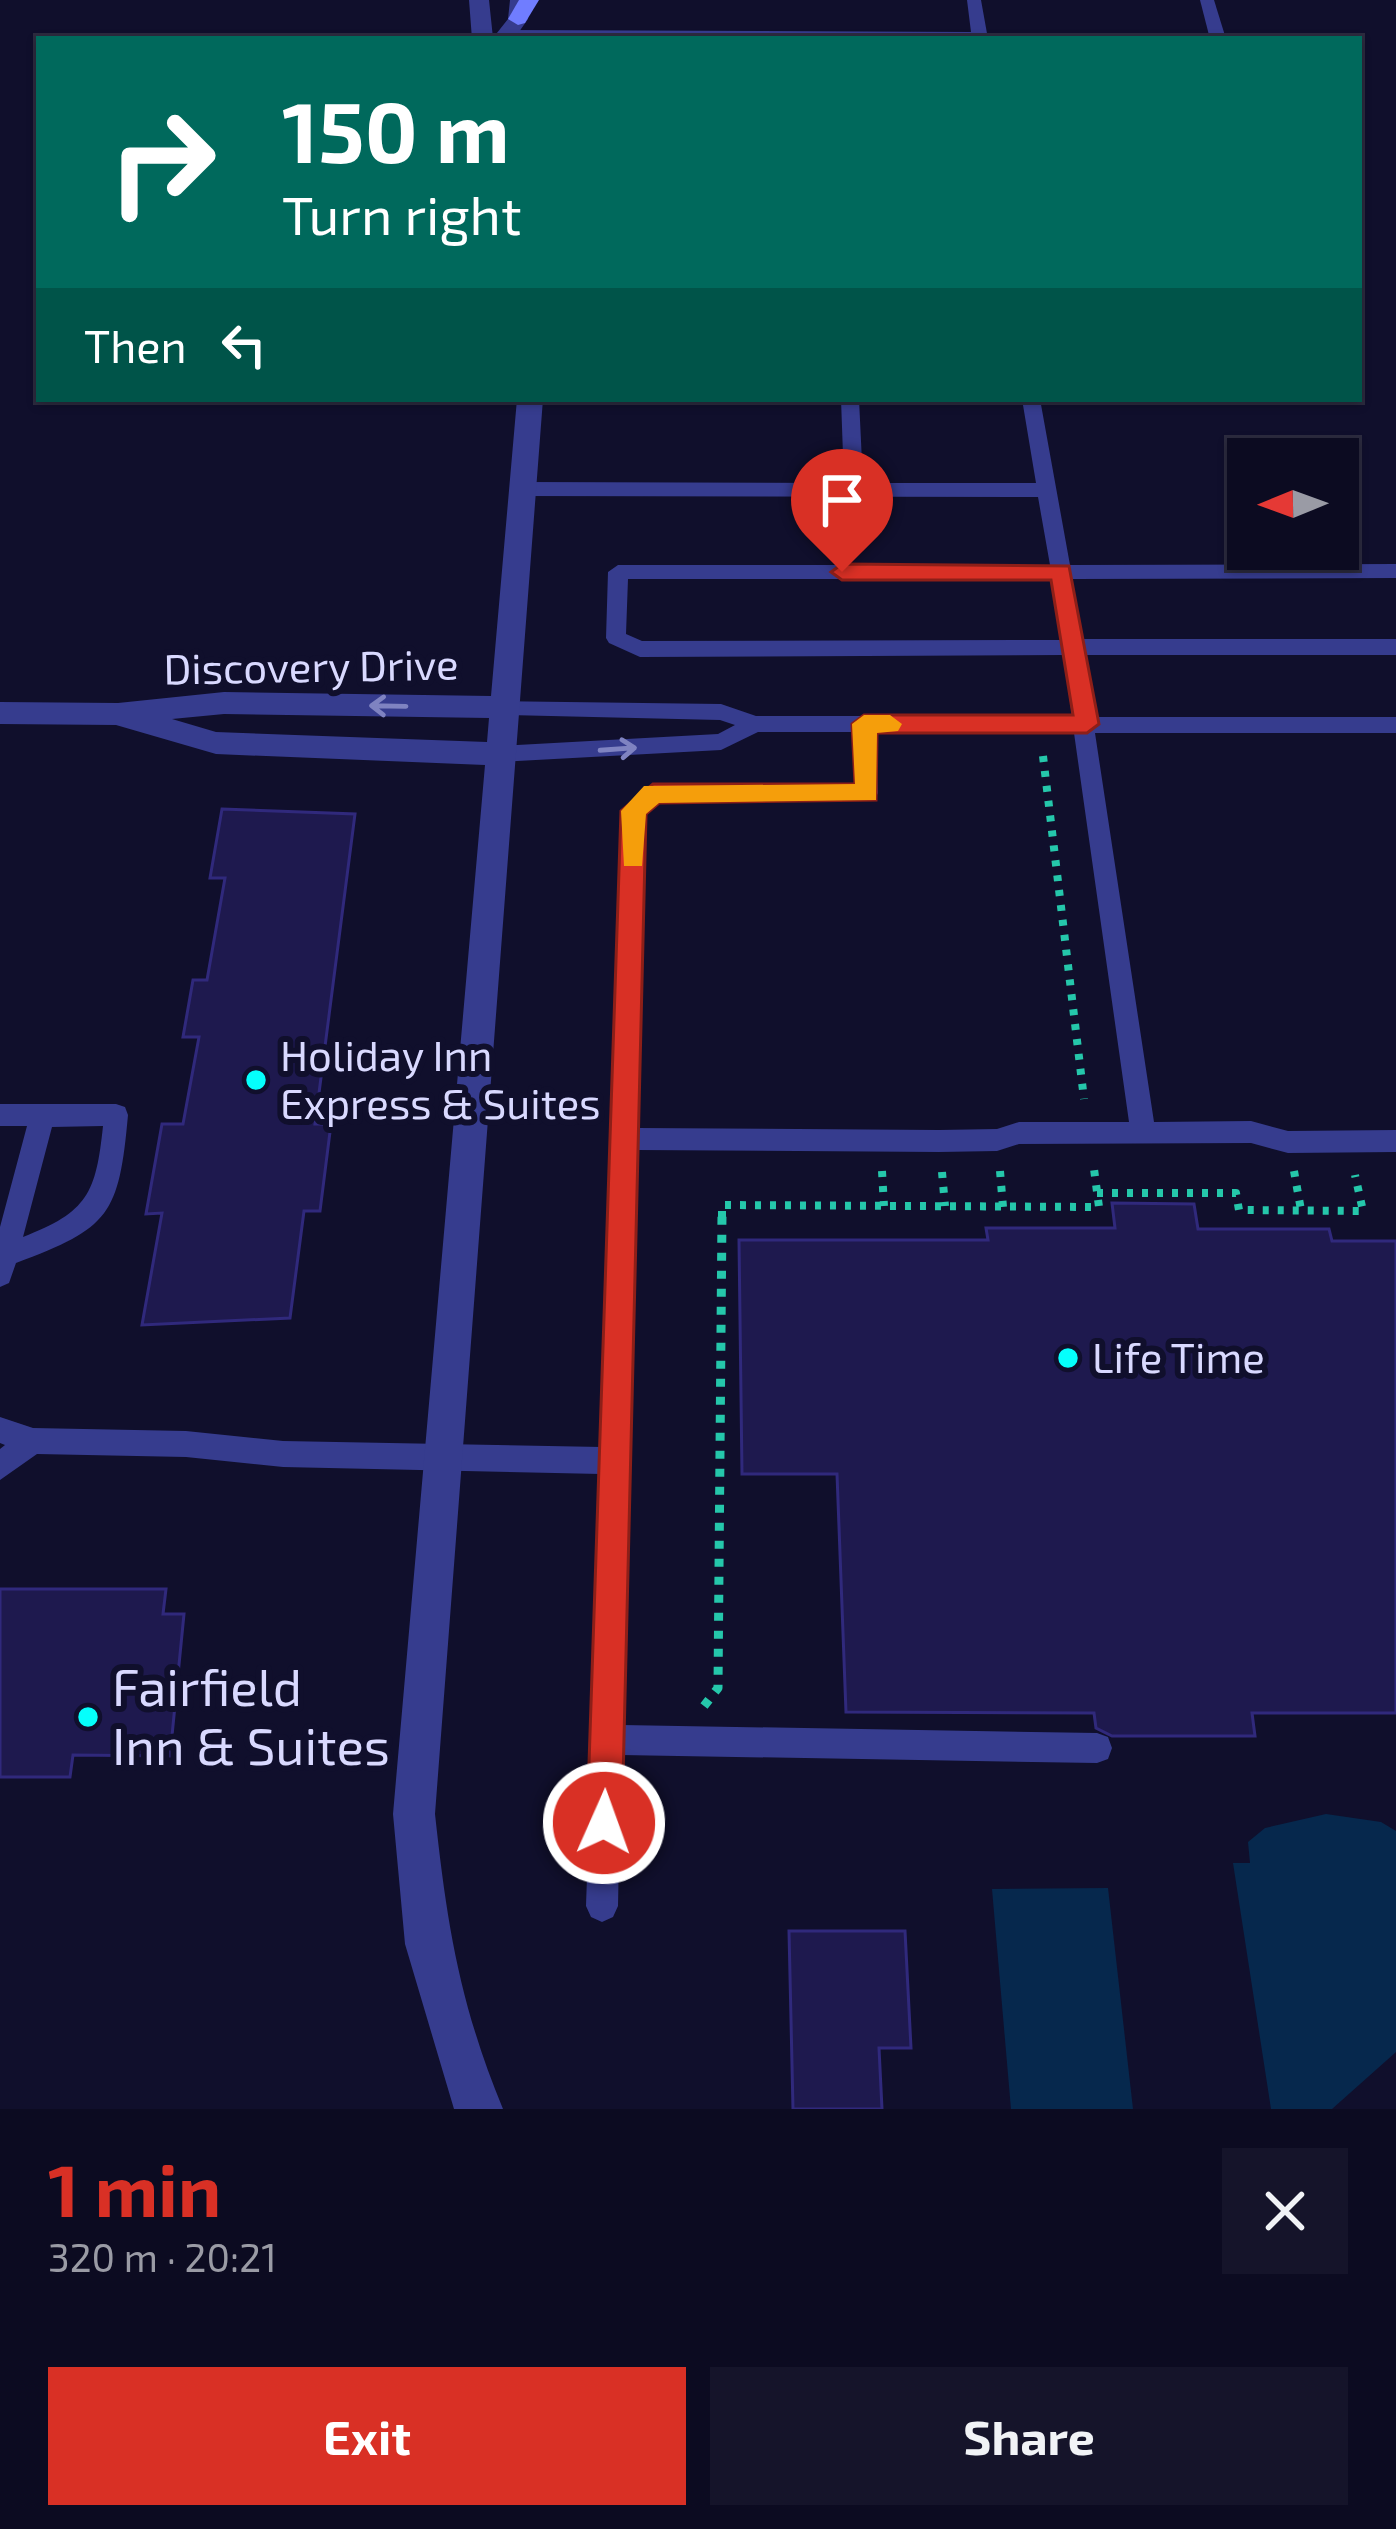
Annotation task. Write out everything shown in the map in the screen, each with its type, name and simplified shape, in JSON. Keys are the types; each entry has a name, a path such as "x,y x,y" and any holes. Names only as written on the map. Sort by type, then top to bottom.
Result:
{"street":[{"path":"479,0 510,22"},
{"path":"480,2109 467,2090 427,1944 414,1814 530,402"},
{"name":"Discovery Drive","path":"0,713 118,714 224,704 505,707"},
{"name":"Discovery Drive","path":"118,714 216,742 501,754"}],"lane":[{"path":"974,0 980,36"},
{"path":"1207,0 1217,36"},
{"path":"510,22 921,36"},
{"path":"850,402 854,490"},
{"path":"1031,402 1087,724 1143,1133"},
{"path":"523,489 1044,490"},
{"path":"1396,571 618,572 616,638 640,649 1396,647"},
{"path":"505,707 722,712 755,724 1396,725"},
{"path":"501,754 721,742 755,724"},
{"path":"602,1906 634,811 653,793 867,793 864,724"},
{"path":"0,1115 116,1115 110,1181 83,1226 3,1265"},
{"path":"3,1265 42,1116"},
{"path":"625,1139 938,1141 1018,1133 1251,1132 1288,1142 1396,1142"},
{"path":"0,1430 33,1441 615,1460"},
{"path":"0,1466 33,1441"},
{"path":"607,1740 1097,1748"}],"path":[{"path":"1041,759 1084,1099"},
{"path":"677,1741 718,1688 722,1205 1099,1207 1094,1169"},
{"path":"1097,1193 1236,1193 1239,1210 1364,1211"}],"water":[{"path":"1326,1814 1381,1822 1396,1831 1396,2052 1332,2109 1271,2109 1233,1863 1250,1863 1248,1842 1265,1828"},
{"path":"1108,1888 1133,2109 1011,2109 992,1889"}],"building":[{"name":"Holiday Inn Express & Suites","path":"222,809 355,814 315,1124 331,1124 320,1211 304,1211 290,1318 142,1325 162,1213 146,1214 162,1124 183,1124 199,1037 183,1037 193,980 207,980 225,878 210,878"},
{"name":"Life Time","path":"1112,1203 1194,1204 1198,1229 1329,1229 1332,1241 1396,1241 1396,1713 1252,1713 1255,1736 1112,1736 1096,1728 1094,1713 846,1712 837,1474 742,1474 739,1240 988,1240 986,1228 1115,1228"},
{"name":"Fairfield Inn & Suites","path":"0,1589 166,1589 163,1614 184,1614 170,1756 73,1755 70,1777 0,1777"},
{"path":"789,1931 905,1931 911,2048 879,2048 882,2109 793,2109"}],"slow traffic":[{"path":"633,858 634,811 642,798 653,793 867,793 864,724 890,724"}],"place":[{"name":"Holiday Inn Express & Suites","path":"256,1080"},
{"name":"Life Time","path":"1068,1358"},
{"name":"Fairfield Inn & Suites","path":"88,1717"}],"route":[{"path":"604,1823 634,811 642,798 653,793 867,793 864,724 1087,724 1061,572 842,572"}]}
